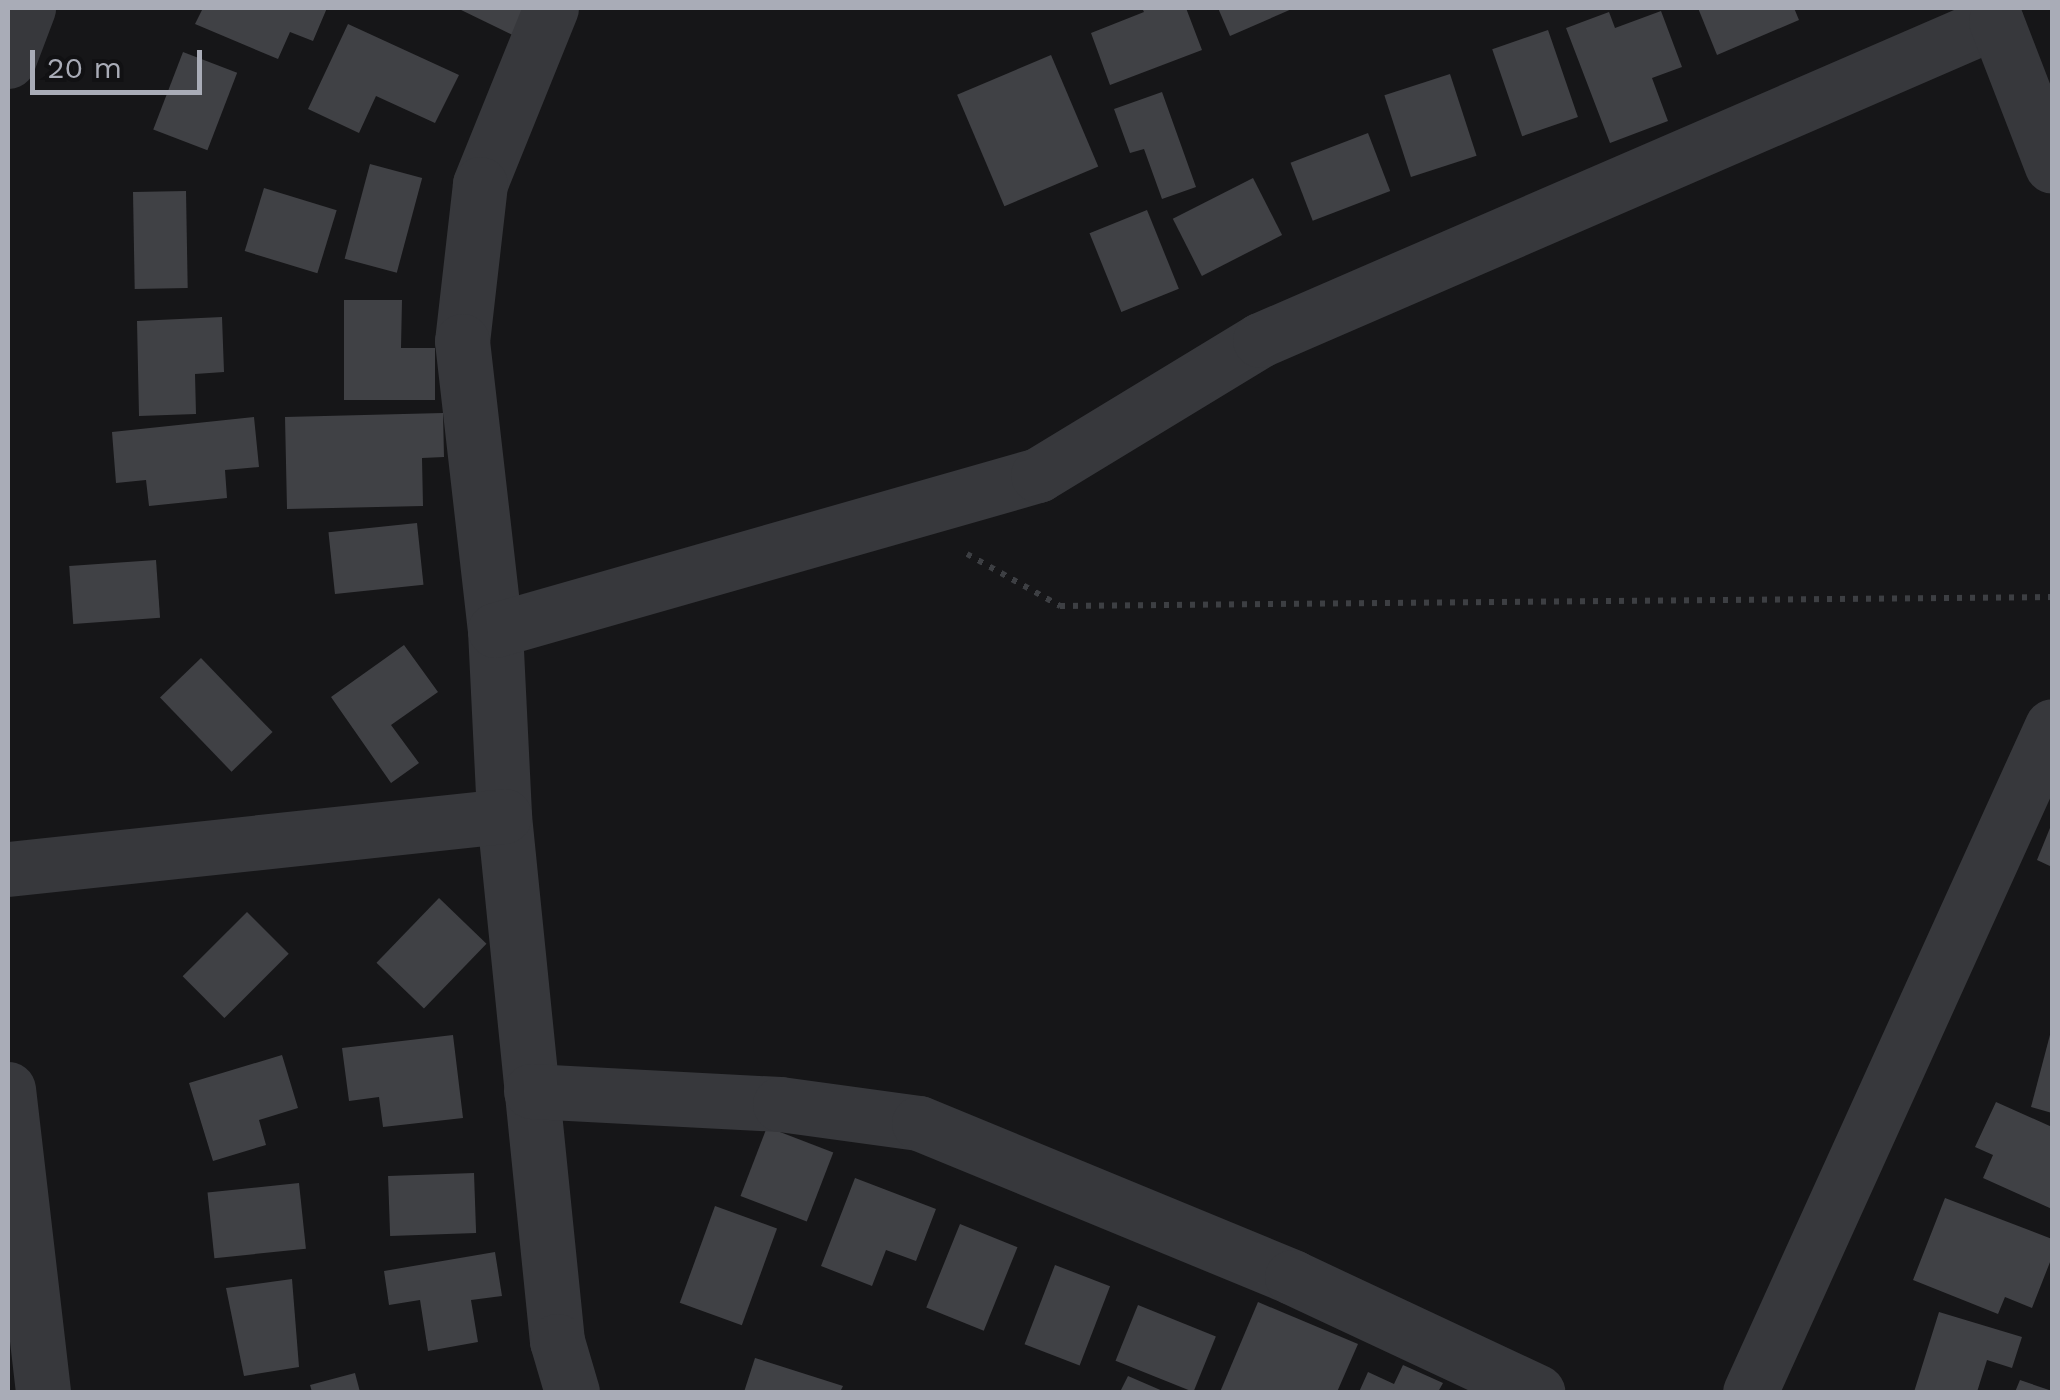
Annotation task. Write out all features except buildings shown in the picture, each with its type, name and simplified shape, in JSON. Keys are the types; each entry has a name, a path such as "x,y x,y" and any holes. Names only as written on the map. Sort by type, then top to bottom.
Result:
{"street":[{"path":"8,61 28,8"},
{"path":"551,8 480,184 462,341 495,630 504,816 558,1341 572,1392"},
{"path":"495,630 903,518 1038,475 1260,340 1994,14 2052,166"},
{"path":"1750,1392 2052,726"},
{"path":"8,869 504,816"},
{"path":"8,1089 43,1392"},
{"path":"532,1091 780,1104 919,1123 1292,1277 1537,1392"}],"path":[{"path":"903,518 1060,606 2052,597"}]}
